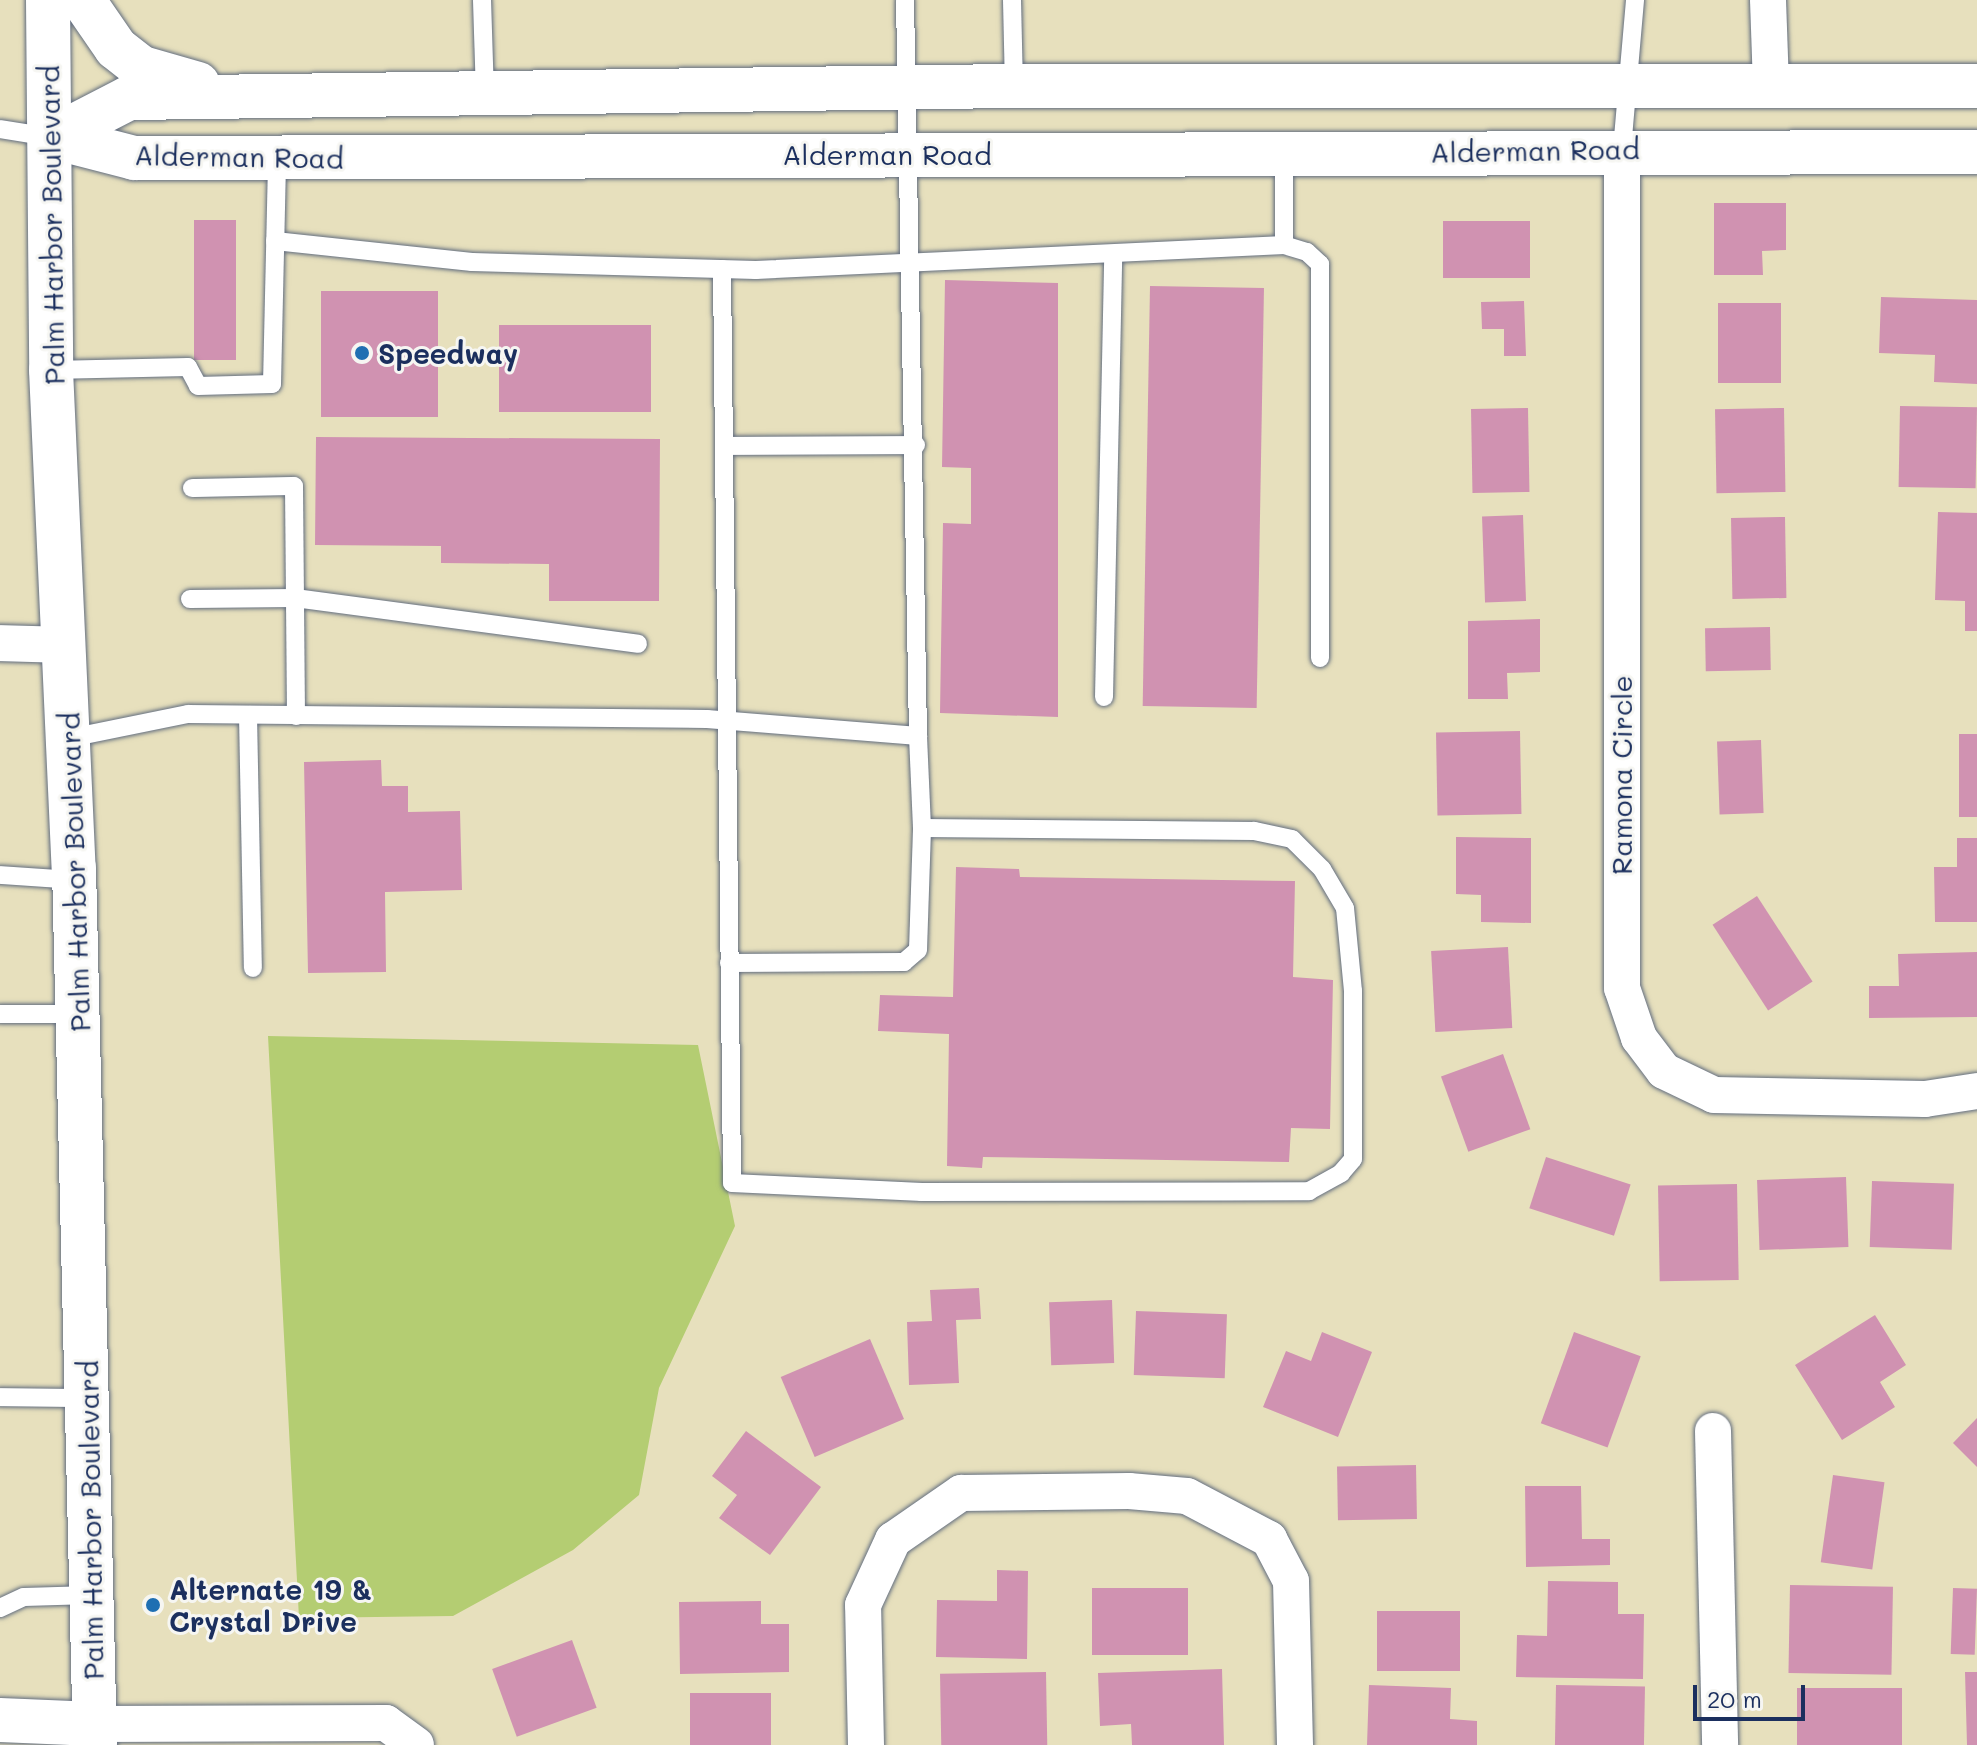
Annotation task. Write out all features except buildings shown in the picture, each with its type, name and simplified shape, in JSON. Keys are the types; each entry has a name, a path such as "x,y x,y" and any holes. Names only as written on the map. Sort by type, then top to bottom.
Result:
{"main road":[{"name":"Palm Harbor Boulevard","path":"48,0 53,137 51,370 70,738 95,1735"},
{"path":"83,0 116,48 142,68 239,96"},
{"name":"Alderman Road","path":"53,137 129,98 1014,86 1977,86"},
{"name":"Alderman Road","path":"53,137 134,158 1622,149 1977,152"},
{"path":"0,1720 95,1735"}],"street":[{"path":"1768,0 1771,88"},
{"name":"Ramona Circle","path":"1622,149 1622,988 1639,1038 1664,1071 1714,1095 1925,1099 1977,1091"},
{"path":"0,643 67,645"},
{"path":"1713,1431 1720,1745"},
{"path":"866,1745 863,1605 893,1540 961,1493 1129,1491 1187,1496 1269,1539 1291,1581 1295,1745"},
{"path":"95,1735 386,1723 416,1745"}],"lane":[{"path":"482,0 485,93"},
{"path":"729,963 904,962 918,950 922,828 918,736 913,263 908,154 911,88 905,0"},
{"path":"1012,0 1014,86"},
{"path":"1622,149 1635,0"},
{"path":"0,129 53,137"},
{"path":"1284,153 1284,245"},
{"path":"51,370 188,367 198,386 272,384 277,158"},
{"path":"275,241 472,262 722,269 1284,245 1320,264 1320,658"},
{"path":"1104,697 1113,254"},
{"path":"722,269 732,1183 922,1192 1309,1191 1353,1159 1345,908 1292,839 1254,831 922,828"},
{"path":"724,446 916,445"},
{"path":"192,488 294,486 296,716"},
{"path":"190,599 295,598 638,644"},
{"path":"70,738 188,714 727,721 918,736"},
{"path":"248,715 253,968"},
{"path":"0,875 74,880"},
{"path":"0,1014 78,1014"},
{"path":"0,1397 87,1398"},
{"path":"0,1608 24,1597 91,1595"}],"green space":[{"path":"268,1036 698,1045 735,1226 659,1388 639,1495 573,1550 453,1616 299,1618"}],"place":[{"name":"Speedway","path":"362,353"},
{"name":"Alternate 19 & Crystal Drive","path":"153,1605"}]}
